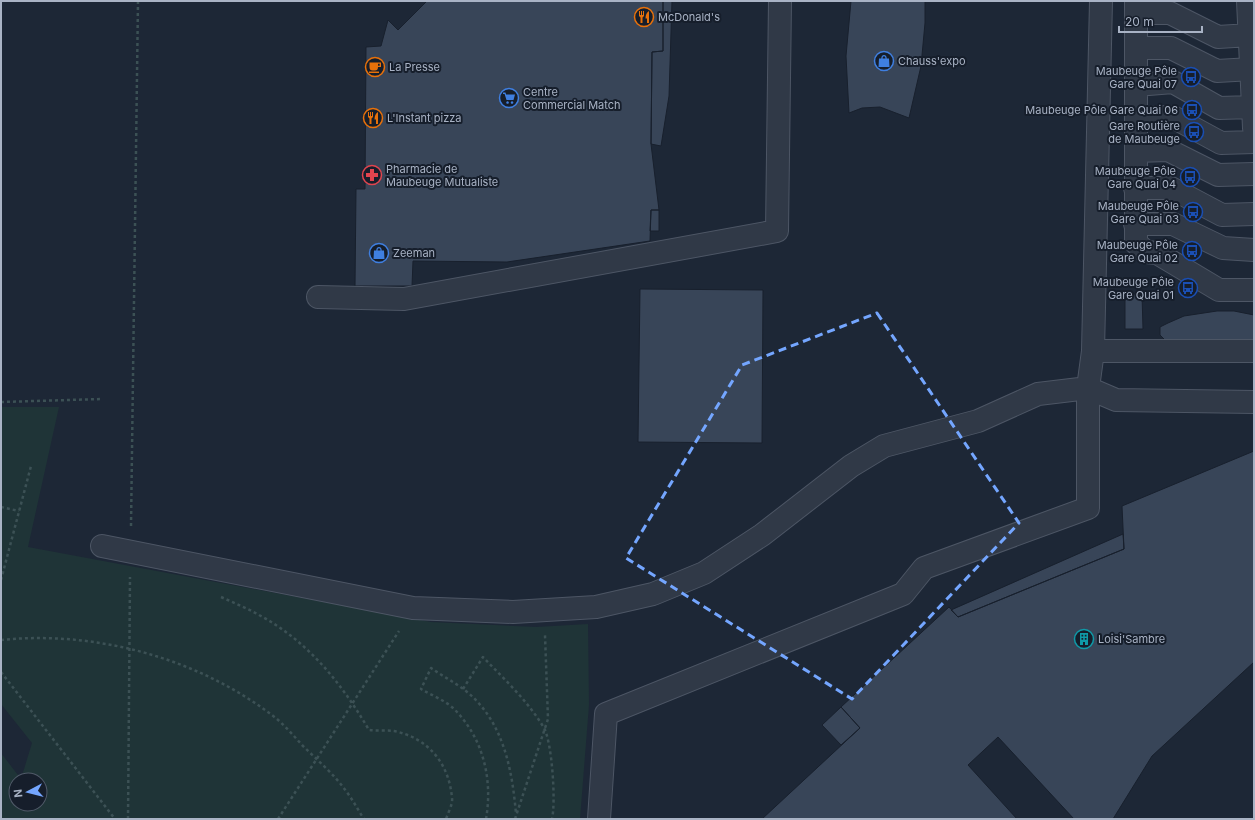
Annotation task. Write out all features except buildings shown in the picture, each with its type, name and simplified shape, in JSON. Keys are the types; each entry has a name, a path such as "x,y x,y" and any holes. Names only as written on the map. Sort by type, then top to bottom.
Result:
{"lane":[{"path":"318,297 404,299 777,231 780,1"},
{"path":"599,819 606,714 903,594 924,568 1088,508 1088,388 1093,351 1101,1"},
{"path":"1136,85 1173,82 1219,108 1254,117 1248,1"},
{"path":"1250,35 1218,37 1170,12 1136,7 1135,224 1136,243 1146,252 1157,253 1219,290 1254,290"},
{"path":"1136,48 1171,48 1217,70 1252,69"},
{"path":"1136,118 1173,117 1221,143 1254,142"},
{"path":"1136,151 1168,150 1218,175 1254,174"},
{"path":"1135,188 1172,188 1222,215 1254,214"},
{"path":"1135,224 1173,224 1223,248 1254,250"},
{"path":"1093,351 1254,351"},
{"path":"102,546 413,608 513,612 596,607 653,594 704,573 762,536 851,466 884,446 978,421 1038,394 1088,388 1116,400 1254,402"}],"path":[{"path":"128,819 130,551 138,1"},
{"path":"1,402 102,399"},
{"path":"1,580 31,466"},
{"path":"1,507 19,511"},
{"path":"130,576 138,577"},
{"path":"217,595 260,615 300,642 329,671 353,702 369,730 393,731 412,737 431,748 445,767 452,799 446,819"},
{"path":"278,819 413,608"},
{"path":"515,819 548,720 545,611"},
{"path":"1,640 29,637 75,641 130,649 182,665 233,689 277,720 317,759 346,790 364,819"},
{"path":"463,689 483,658 513,688 544,729 554,772 552,819"},
{"path":"486,819 489,799 485,764 474,733 452,707 421,689 431,668 463,689 478,702 494,725 507,752 514,787 516,814"},
{"path":"1,672 115,819"}],"highlighted area":[{"path":"877,313 1019,523 852,699 626,558 742,365"}],"green space":[{"path":"1,407 59,407 28,547 431,622 536,627 588,624 589,705 580,819 1,819 1,753 16,772 8,772 8,812 48,812 48,772 23,772 32,743 1,704"}],"place":[{"name":"McDonald's","path":"644,17"},
{"name":"Chauss'expo","path":"884,61"},
{"name":"La Presse","path":"375,67"},
{"name":"Maubeuge Pôle Gare Quai 07","path":"1191,77"},
{"name":"Centre Commercial Match","path":"509,98"},
{"name":"Maubeuge Pôle Gare Quai 06","path":"1192,110"},
{"name":"L'Instant pizza","path":"373,118"},
{"name":"Gare Routière de Maubeuge","path":"1194,132"},
{"name":"Pharmacie de Maubeuge Mutualiste","path":"372,175"},
{"name":"Maubeuge Pôle Gare Quai 04","path":"1190,177"},
{"name":"Maubeuge Pôle Gare Quai 03","path":"1193,212"},
{"name":"Maubeuge Pôle Gare Quai 02","path":"1192,251"},
{"name":"Zeeman","path":"379,253"},
{"name":"Maubeuge Pôle Gare Quai 01","path":"1188,288"},
{"name":"Loisi'Sambre","path":"1084,639"}]}
